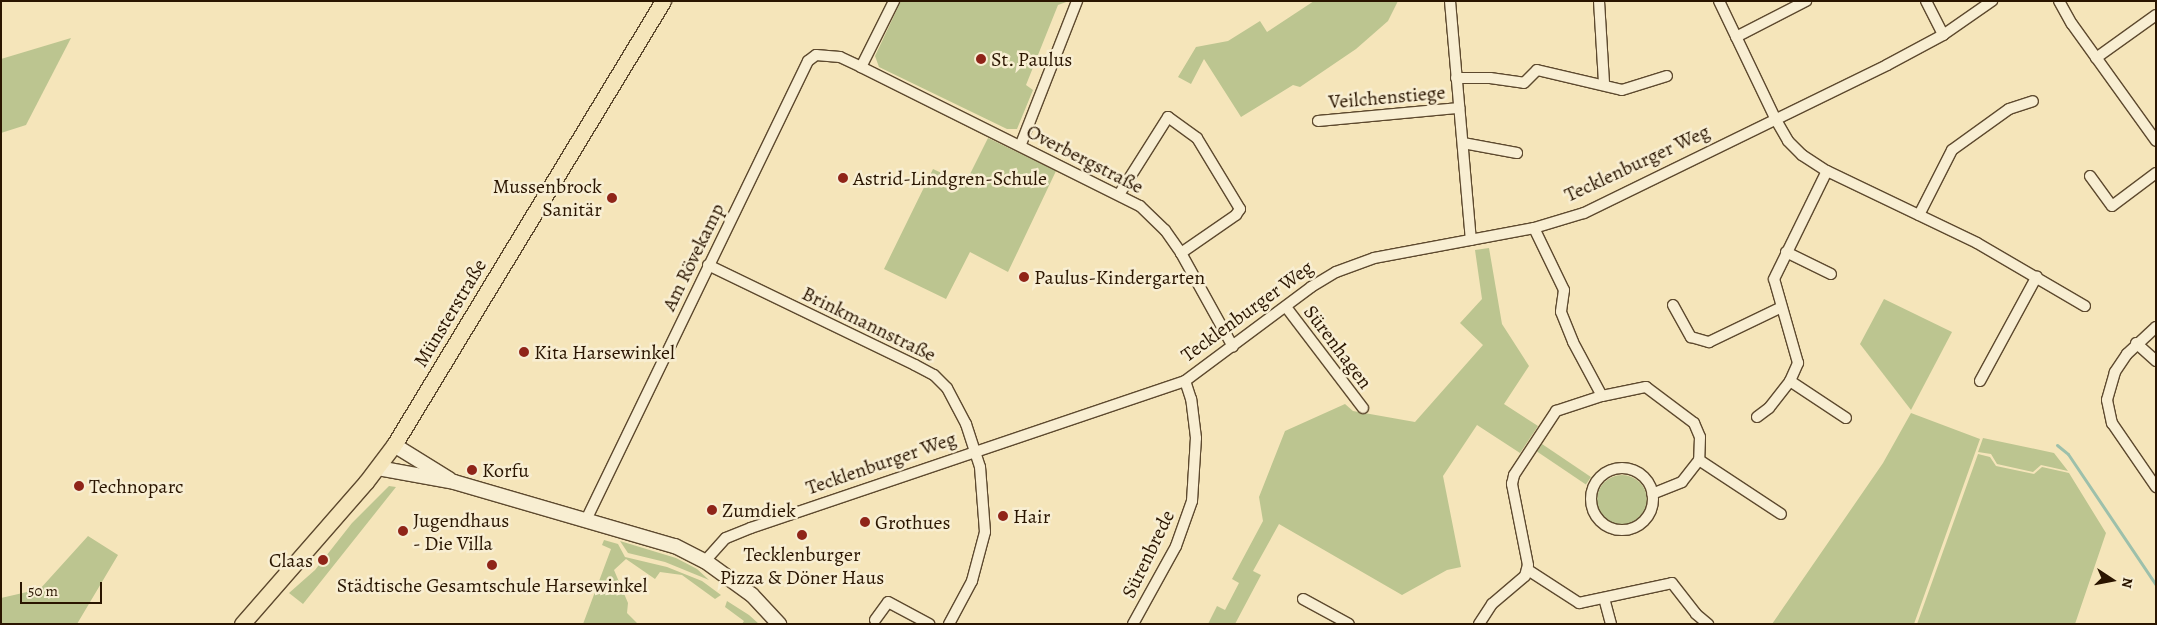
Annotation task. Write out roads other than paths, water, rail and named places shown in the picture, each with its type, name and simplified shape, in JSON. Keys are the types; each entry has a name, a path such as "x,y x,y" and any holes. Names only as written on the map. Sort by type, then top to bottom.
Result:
{"main road":[{"name":"Münsterstraße","path":"242,624 378,468 394,445 663,1"}],"street":[{"path":"862,67 894,1"},
{"path":"1021,144 1077,1"},
{"path":"1450,1 1471,240"},
{"path":"1599,1 1604,83"},
{"path":"1719,1 1776,120 1788,141 1802,155 1827,171 1919,214 2037,276 2085,306"},
{"path":"1736,37 1806,1"},
{"path":"1926,1 1943,35"},
{"name":"Tecklenburger Weg","path":"705,561 726,538 751,528 1184,381 1233,347 1319,282 1357,264 1534,228 1584,213 1776,120 1943,35 1992,1"},
{"path":"2059,1 2096,58 2156,141"},
{"path":"2096,58 2156,15"},
{"name":"Am Rövekamp","path":"586,520 808,61 827,54 862,67"},
{"name":"Overbergstraße","path":"862,67 1120,193 1153,216 1181,253 1233,347"},
{"path":"1456,78 1490,78 1524,83 1537,70 1604,83 1622,90 1667,76"},
{"path":"1919,214 1952,150 2009,109 2033,101"},
{"name":"Veilchenstiege","path":"1318,121 1459,108"},
{"path":"1120,193 1168,117 1197,138 1240,209 1236,215 1181,253"},
{"path":"1463,142 1517,153"},
{"path":"1757,417 1769,408 1790,381 1798,358 1780,308 1774,279 1827,171"},
{"path":"2090,176 2112,206 2156,173"},
{"path":"1534,228 1564,290 1561,312 1602,396"},
{"path":"1786,252 1831,274"},
{"name":"Brinkmannstraße","path":"708,265 934,375 958,406 976,452 983,496 983,546 972,581 949,624"},
{"path":"1980,381 2037,276"},
{"path":"1672,305 1691,337 1709,342 1780,308"},
{"name":"Sürenhagen","path":"1286,306 1363,408"},
{"path":"2156,327 2136,343 2115,372 2107,400 2112,423 2156,488"},
{"path":"2136,343 2156,361"},
{"name":"Sürenbrede","path":"1133,624 1176,546 1192,501 1196,438 1191,399 1184,381"},
{"path":"1790,381 1846,418"},
{"path":"1480,624 1492,604 1522,581 1528,570 1512,484 1514,475 1556,411 1637,387 1655,393 1697,428 1699,460 1682,482 1652,494"},
{"path":"394,445 454,482"},
{"path":"1699,460 1780,514"},
{"path":"378,468 454,482 675,546 705,561 752,595 779,624"},
{"path":"1616,470 1632,470 1641,476 1652,494 1648,515 1632,529 1621,530 1606,526 1595,515 1591,505 1595,484 1602,476 1616,470"},
{"path":"1528,570 1574,602 1585,603 1672,583 1696,614 1708,624"},
{"path":"1604,598 1611,624"},
{"path":"1303,600 1349,624"},
{"path":"875,620 888,602 929,624"}],"waterway":[{"path":"2057,445 2068,454 2156,585"}],"place":[{"name":"St. Paulus","path":"981,59"},
{"name":"Astrid-Lindgren-Schule","path":"843,178"},
{"name":"Mussenbrock Sanitär","path":"612,198"},
{"name":"Paulus-Kindergarten","path":"1024,277"},
{"name":"Kita Harsewinkel","path":"524,352"},
{"name":"Korfu","path":"472,470"},
{"name":"Technoparc","path":"79,486"},
{"name":"Zumdiek","path":"712,510"},
{"name":"Hair","path":"1003,516"},
{"name":"Grothues","path":"865,522"},
{"name":"Jugendhaus - Die Villa","path":"403,531"},
{"name":"Tecklenburger Pizza & Döner Haus","path":"802,535"},
{"name":"Claas","path":"323,560"},
{"name":"Städtische Gesamtschule Harsewinkel","path":"492,565"}]}
